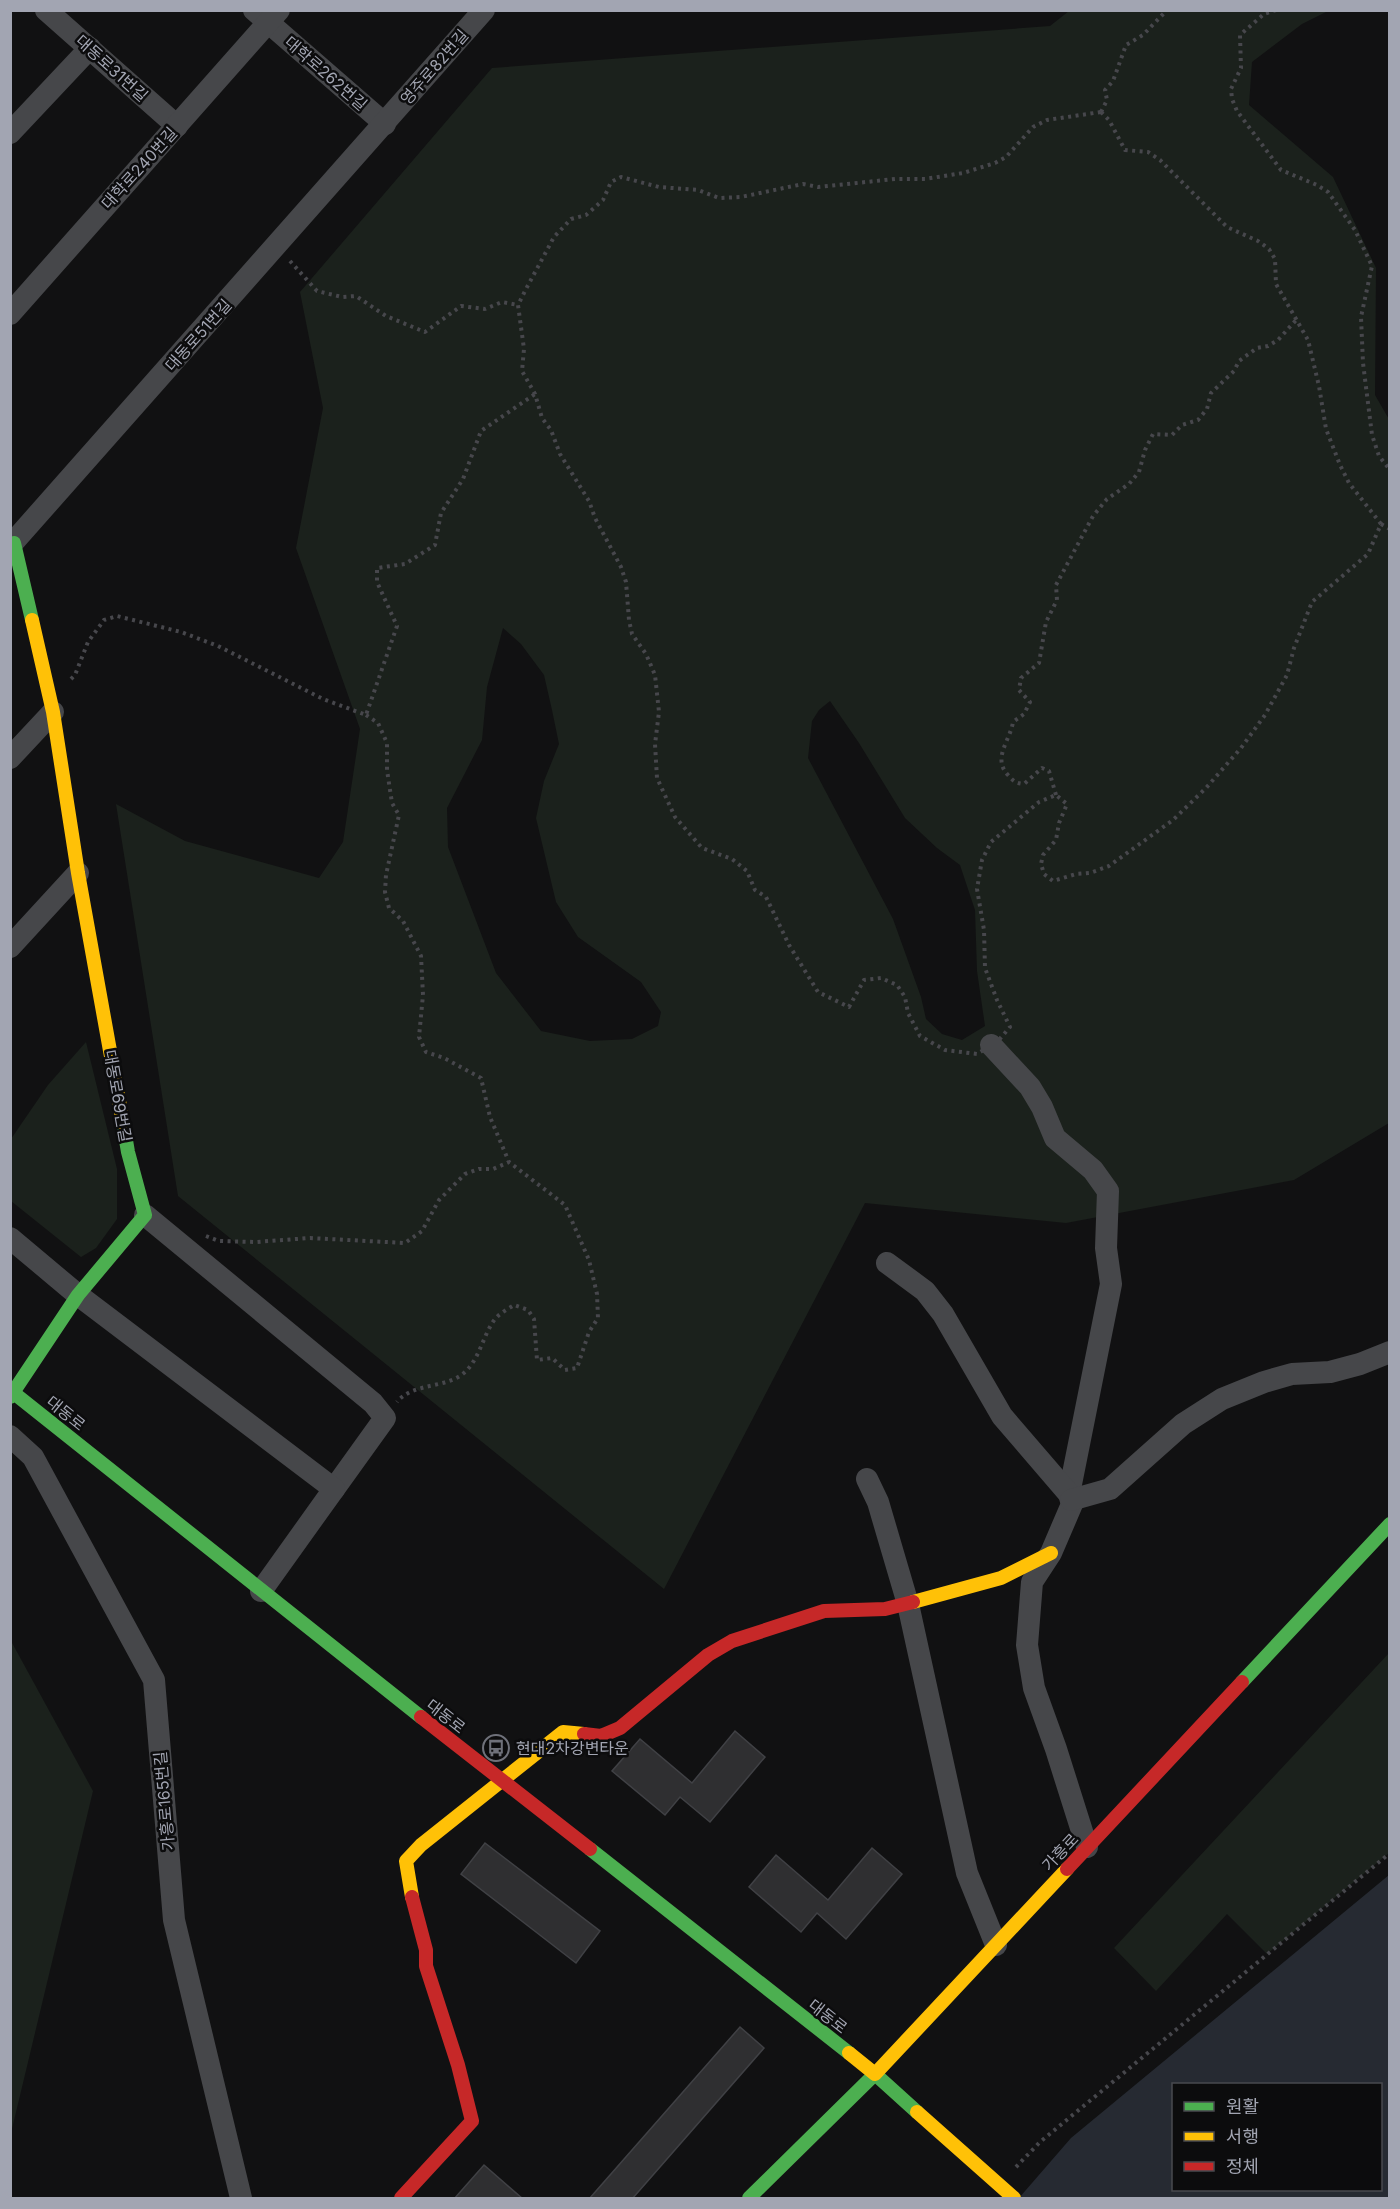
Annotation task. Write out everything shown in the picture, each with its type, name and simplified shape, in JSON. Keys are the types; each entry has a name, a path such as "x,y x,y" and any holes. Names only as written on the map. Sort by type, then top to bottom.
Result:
{"main road":[{"name":"대동로69번길","path":"12,545 53,712 78,873 128,1152 145,1215"},
{"path":"11,1394 78,1295 145,1215"},
{"name":"대동로","path":"11,1394 875,2074 1014,2199"},
{"name":"가흥로","path":"748,2199 875,2074 1389,1524"},
{"path":"401,2199 472,2121 458,2065 426,1966 426,1950 410,1889 406,1861 421,1845 563,1732 601,1736 620,1728 708,1655 732,1641 824,1611 885,1609 908,1604 1001,1578 1051,1553"}],"street":[{"name":"대동로31번길","path":"46,10 177,126"},
{"name":"영주로82번길","path":"384,124 484,10"},
{"name":"대학로262번길","path":"267,15 384,124"},
{"name":"대학로240번길","path":"10,314 177,126 267,15"},
{"path":"10,133 90,48"},
{"name":"대동로51번길","path":"12,545 384,124"},
{"path":"10,758 53,712"},
{"path":"10,946 78,873"},
{"path":"991,1045 1030,1086 1042,1107 1054,1138 1093,1170 1108,1191 1106,1248 1111,1284 1070,1497"},
{"path":"145,1215 373,1403 385,1418 261,1591"},
{"path":"10,1238 78,1295 334,1490"},
{"path":"887,1263 925,1291 943,1314 1002,1416 1070,1497 1072,1504 1051,1553 1032,1582 1027,1645 1034,1688 1087,1847"},
{"path":"1070,1497 1110,1489 1183,1424 1222,1399 1264,1382 1292,1374 1330,1372 1360,1364 1389,1352"},
{"name":"가흥로165번길","path":"10,1436 33,1458 154,1680 174,1920 241,2199"},
{"path":"867,1479 878,1502 908,1604 967,1873 996,1945"}],"path":[{"path":"1101,112 1107,100 1105,90 1113,81 1125,45 1143,36 1167,10"},
{"path":"1276,10 1264,14 1240,35 1241,68 1231,89 1232,99 1237,111 1281,170 1328,192 1355,230 1372,266 1360,317 1363,363 1372,435 1379,456 1389,470"},
{"path":"1056,795 1039,801 991,842 982,860 977,889 984,930 985,968 1010,1026 998,1041 977,1054 945,1050 920,1036 908,1013 905,997 897,985 881,978 864,980 849,1007 818,992 789,945 766,897 755,890 747,871 732,859 702,848 675,817 657,778 655,744 658,712 655,675 646,654 632,634 626,582 621,567 595,518 589,501 560,454 551,430 542,418 535,394 522,371 524,349 518,305 554,237 571,219 586,215 603,200 611,182 621,177 659,187 698,190 719,198 741,197 803,184 818,187 895,179 925,179 971,171 995,163 1006,157 1033,127 1047,120 1101,112"},
{"path":"1101,112 1109,120 1125,150 1148,152 1160,160 1227,227 1258,241 1269,249 1275,259 1276,284 1308,340 1326,429 1340,465 1349,483 1381,524 1389,529"},
{"path":"278,245 317,291 342,297 356,296 386,316 425,332 461,306 484,309 502,302 518,305"},
{"path":"1297,319 1278,340 1268,346 1257,348 1239,361 1234,371 1211,393 1207,409 1198,420 1182,425 1172,435 1153,434 1138,472 1129,484 1107,499 1093,516 1056,585 1057,600 1046,622 1039,663 1020,678 1019,690 1030,702 1024,714 1013,722 1011,733 1000,757 1003,770 1015,783 1024,784 1042,768 1049,771 1056,795 1067,804 1059,823 1056,840 1043,855 1041,864 1044,874 1053,881 1076,874 1090,873 1109,866 1173,820 1206,788 1241,748 1265,715 1287,675 1294,648 1312,602 1368,554 1381,524"},
{"path":"366,715 397,626 377,582 377,568 405,564 435,545 441,513 463,479 481,431 535,394"},
{"path":"48,689 70,680 75,675 88,642 104,620 117,616 180,632 218,646 323,699 366,715 378,723 387,744 387,770 392,803 399,815 386,874 385,892 388,908 403,921 421,956 423,995 419,1037 426,1052 444,1058 481,1078 490,1118 509,1162 565,1205 590,1260 597,1294 598,1318 589,1332 577,1368 565,1370 552,1358 537,1360 534,1319 528,1310 514,1305 495,1319 465,1373 402,1396 385,1418"},
{"path":"201,1231 208,1237 219,1240 256,1242 310,1238 405,1243 422,1231 439,1200 465,1174 479,1169 493,1169 509,1162"},
{"path":"1008,2174 1040,2142 1389,1853"}],"shaded area":[{"path":"1069,11 1328,11 1302,24 1252,62 1249,105 1333,177 1376,268 1375,395 1390,421 1389,1123 1294,1180 1066,1223 865,1203 664,1589 178,1196 116,804 185,841 319,878 343,842 360,729 296,548 323,408 300,292 492,68 1050,26","holes":["503,628 521,644 544,675 559,744 544,781 536,818 556,902 578,937 641,982 661,1012 658,1026 632,1039 590,1041 541,1031 496,973 448,847 447,808 482,740 487,687","830,701 905,818 937,848 960,865 975,910 977,971 985,1026 962,1040 942,1034 926,1019 921,997 893,919 808,758 812,721 819,710"]},
{"path":"86,1042 117,1169 117,1219 96,1248 81,1257 11,1201 11,1139 48,1085"},
{"path":"10,1641 93,1791 11,2133"},
{"path":"1389,1653 1389,1853 1267,1954 1227,1914 1156,1991 1114,1948"},
{"path":"1389,1875 1389,2198 1019,2198 1071,2138"}],"building":[{"path":"735,1731 765,1757 710,1822 680,1797 665,1815 612,1771 640,1739 692,1783"},
{"path":"485,1843 600,1931 576,1963 461,1874"},
{"path":"872,1848 902,1874 846,1939 817,1913 801,1932 749,1887 776,1855 828,1900"},
{"path":"740,2027 764,2048 632,2199 589,2199"},
{"path":"484,2165 523,2199 454,2199"}],"traffic: fast":[{"path":"14,543 32,620"},
{"path":"10,1397 78,1295 145,1215 128,1152 123,1123"},
{"path":"10,1390 421,1717"},
{"path":"1242,1682 1390,1524"},
{"path":"590,1849 849,2053"},
{"path":"749,2198 875,2074 917,2112"}],"traffic: slow":[{"path":"32,620 53,712 78,873 123,1123"},
{"path":"913,1602 1001,1578 1051,1553"},
{"path":"412,1897 406,1861 421,1845 563,1732 584,1734"},
{"path":"849,2053 875,2074 1067,1869"},
{"path":"917,2112 1014,2198"}],"traffic: jam":[{"path":"584,1734 601,1736 620,1728 708,1655 732,1641 824,1611 885,1609 913,1602"},
{"path":"1067,1869 1242,1682"},
{"path":"421,1717 590,1849"},
{"path":"401,2198 472,2121 458,2065 426,1966 426,1950 412,1897"}],"place":[{"name":"현대2차강변타운","path":"496,1748"}]}
